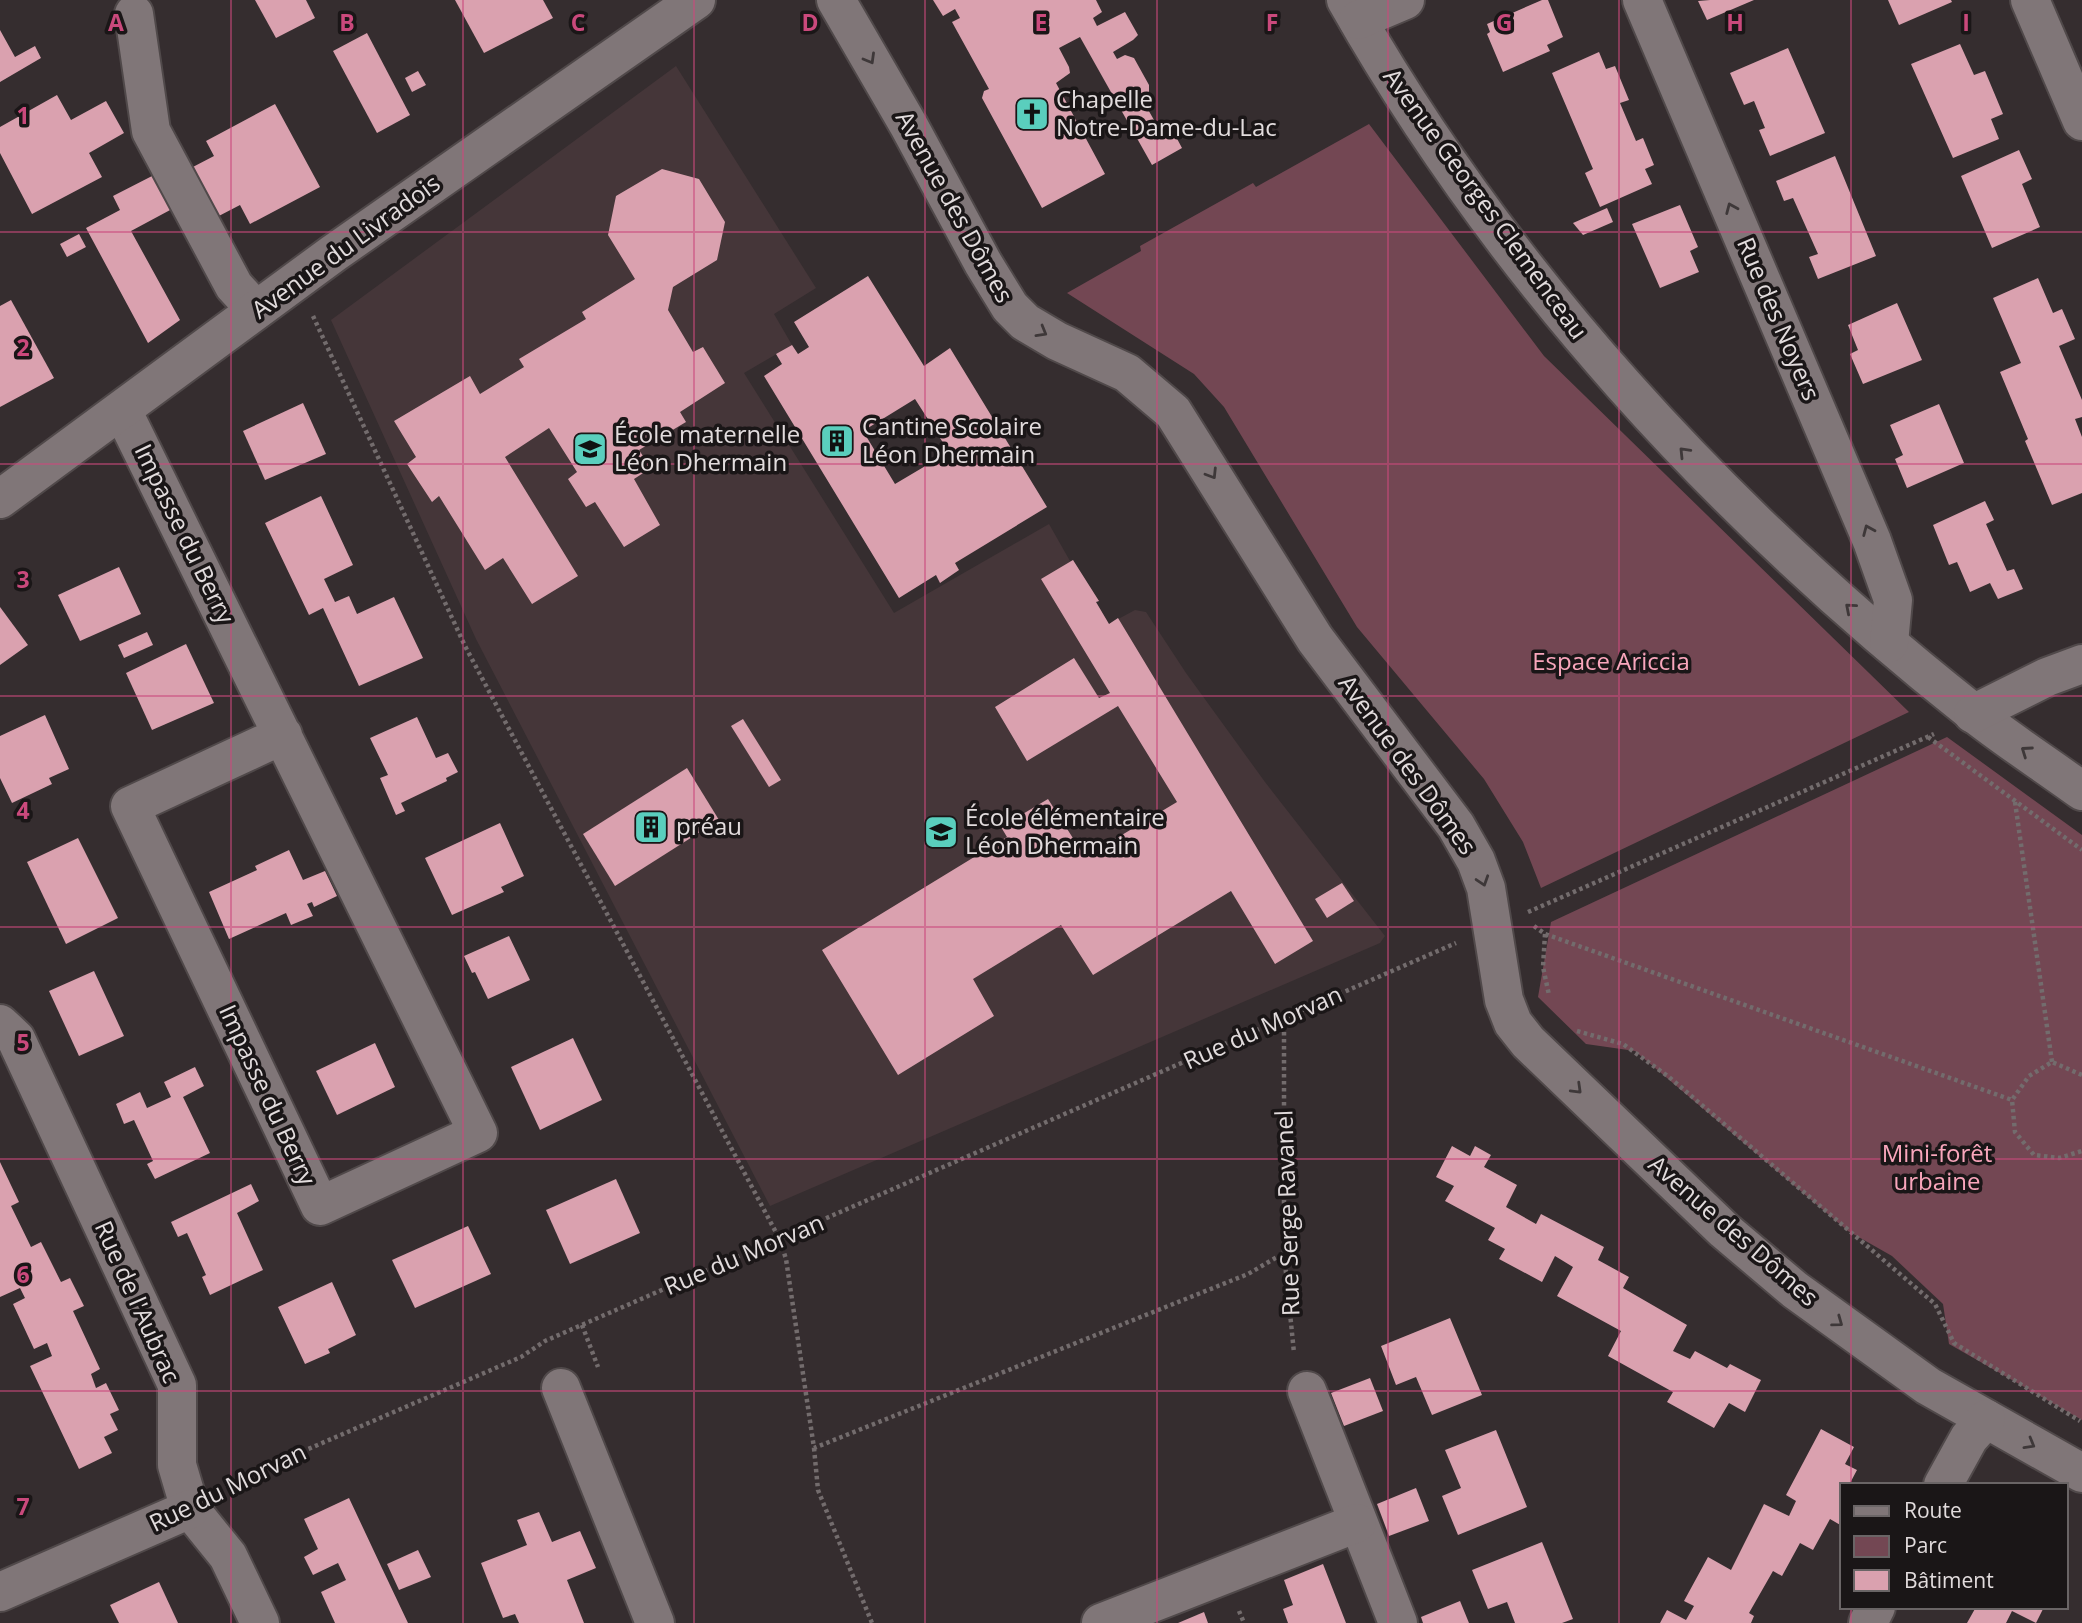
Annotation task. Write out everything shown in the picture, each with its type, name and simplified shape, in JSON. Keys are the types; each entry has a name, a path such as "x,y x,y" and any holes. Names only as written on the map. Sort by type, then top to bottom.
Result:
{"street":[{"name":"Avenue des Dômes","path":"836,0 1010,307 1025,322 1046,335 1127,373 1173,412 1315,639 1455,826 1476,861 1486,888 1506,922 1498,974 1513,1023 1528,1042 1724,1230 1795,1290 1928,1386 2082,1473"},
{"path":"1352,10 1405,0"},
{"name":"Rue des Noyers","path":"1642,0 1872,541 1893,600 1889,643"},
{"path":"2030,0 2082,121"},
{"name":"Avenue du Livradois","path":"0,499 297,280 680,4"},
{"name":"Avenue Georges Clemenceau","path":"1352,10 1387,70 1526,270 1632,397 1714,484 1790,556 1889,643 1973,713 2082,791"},
{"path":"134,14 151,131 234,286 256,310"},
{"name":"Impasse du Berry","path":"122,410 283,734 478,1133 320,1206 130,806 283,734"},
{"path":"1973,713 2082,664"},
{"name":"Rue de l'Aubrac","path":"0,1024 16,1039 177,1385 177,1465 190,1510 228,1556 260,1623"},
{"path":"561,1388 655,1623"},
{"path":"1307,1391 1398,1623"},
{"path":"1943,1483 1969,1438 1986,1419"},
{"name":"Rue du Morvan","path":"0,1592 190,1510"},
{"path":"1101,1623 1357,1523"}],"path":[{"path":"297,280 465,646 780,1240 786,1259 818,1490 872,1623"},
{"name":"Rue du Morvan","path":"190,1510 229,1483 521,1357 545,1341 1928,737 1973,713"},
{"path":"1928,737 2082,850"},
{"path":"2015,802 2052,1062"},
{"path":"1506,922 2012,1100"},
{"path":"1545,934 1543,967 1550,1002"},
{"name":"Rue Serge Ravanel","path":"1284,1018 1284,1253 1294,1352 1307,1391"},
{"path":"1573,1030 1623,1044 1669,1077 1934,1304 1954,1343 2082,1423"},
{"path":"2052,1062 2082,1075"},
{"path":"2052,1062 2029,1076 2012,1100 2015,1132 2034,1155 2059,1158 2081,1153"},
{"path":"814,1448 1248,1274 1284,1253"}],"shaded area":[{"name":"École élémentaire Léon Dhermain","path":"676,66 816,288 774,314 792,345 744,373 894,613 1049,524 1070,561 1073,560 1099,601 1096,602 1109,624 1135,610 1146,612 1186,673 1265,782 1385,936 1380,943 770,1206 476,639 331,320"}],"green space":[{"name":"Espace Ariccia","path":"1369,124 1544,356 1909,712 1541,888 1523,842 1484,779 1357,627 1224,407 1194,374 1067,293 1141,251 1140,246 1253,183 1256,187"},
{"name":"Mini-forêt urbaine","path":"1947,737 2082,835 2082,1420 1949,1344 1943,1304 1892,1256 1848,1231 1635,1051 1586,1044 1538,997 1551,922"}],"building":[{"path":"255,0 306,0 315,18 276,38"},
{"path":"455,0 543,0 553,18 484,53"},
{"name":"Chapelle Notre-Dame-du-Lac","path":"933,0 1096,0 1102,12 1093,18 1097,26 1125,12 1138,35 1113,52 1117,59 1125,55 1134,58 1149,85 1149,92 1142,99 1158,127 1157,140 1174,133 1182,148 1152,165 1080,37 1059,48 1070,73 1056,83 1105,174 1042,208 982,98 984,91 989,89 952,22 960,18 955,9 943,16"},
{"path":"1542,0 1548,0 1563,37 1547,45 1550,51 1503,72 1487,34 1490,32 1487,24"},
{"path":"1754,0 1707,20 1698,1"},
{"path":"1888,0 1951,0 1952,2 1899,25"},
{"path":"0,30 15,57 35,46 41,58 0,82"},
{"path":"367,33 410,115 377,133 333,51"},
{"path":"1960,44 1974,75 1985,71 2003,114 1991,119 1999,139 1953,158 1911,64"},
{"path":"1788,48 1825,133 1770,156 1759,130 1765,128 1754,101 1744,105 1730,73"},
{"path":"1599,52 1606,69 1615,66 1629,100 1620,103 1636,141 1643,138 1654,165 1645,169 1652,184 1600,207 1585,173 1593,169 1552,73"},
{"path":"418,71 426,85 412,92 405,78"},
{"path":"57,95 71,120 106,101 124,133 89,153 102,177 32,214 0,153 0,127"},
{"path":"275,104 320,187 250,224 240,205 215,218 189,169 214,156 206,141"},
{"path":"2019,150 2032,179 2022,184 2040,227 1992,248 1961,176"},
{"path":"1835,156 1876,256 1818,279 1809,257 1818,254 1793,198 1784,201 1776,181"},
{"path":"662,169 699,179 725,222 717,260 673,287 668,310 693,352 703,347 725,383 680,412 686,422 639,450 651,468 634,479 660,525 624,547 595,502 586,507 568,479 577,472 549,428 505,457 578,576 532,604 503,558 485,570 439,496 432,502 407,464 416,457 394,421 470,376 480,394 524,367 519,359 586,319 582,312 635,279 608,235 616,196"},
{"path":"154,175 172,209 131,231 180,320 148,343 86,228 120,210 113,196"},
{"path":"1680,205 1698,247 1690,251 1699,272 1660,288 1632,224"},
{"path":"1607,208 1613,222 1583,235 1573,223"},
{"path":"79,234 86,247 67,257 60,244"},
{"name":"Cantine Scolaire Léon Dhermain","path":"868,276 924,366 950,348 1047,507 955,563 959,570 940,583 936,575 899,598 764,376 782,364 776,354 792,345 798,354 809,347 794,322","holes":["915,399 949,452 895,484 863,431"]},
{"path":"2038,278 2053,313 2062,309 2075,339 2059,346 2082,400 2082,417 2075,419 2082,437 2082,493 2052,505 2000,372 2021,363 1993,298"},
{"path":"11,300 54,378 0,407 0,306"},
{"path":"1897,303 1922,360 1863,384 1850,354 1858,350 1848,325"},
{"path":"303,403 326,454 265,480 243,431"},
{"path":"1939,404 1964,463 1907,488 1895,459 1903,455 1890,425"},
{"path":"321,496 353,565 324,579 335,602 349,596 357,614 394,597 423,658 359,686 323,608 309,615 265,523"},
{"path":"1985,501 1994,520 1986,524 2007,571 2014,569 2023,589 1998,599 1990,583 1970,592 1957,562 1949,565 1933,525"},
{"path":"1073,560 1099,601 1096,602 1109,624 1118,618 1313,941 1275,964 1231,891 1093,975 1061,925 973,979 994,1016 898,1075 822,950 1007,837 1001,827 1048,799 1085,857 1177,802 1118,706 1027,761 995,707 1074,658 1099,698 1110,693 1041,579"},
{"path":"119,567 141,614 80,641 58,595"},
{"path":"0,607 28,645 0,665"},
{"path":"147,632 153,645 124,658 118,645"},
{"path":"186,644 214,703 152,730 126,673"},
{"path":"45,715 69,769 49,778 52,784 12,803 0,778 0,736"},
{"path":"417,717 436,758 448,753 458,772 446,778 447,781 401,803 405,811 396,815 380,778 388,775 370,738"},
{"path":"743,719 781,780 769,787 731,726"},
{"name":"préau","path":"687,768 719,820 615,886 583,834"},
{"path":"500,823 524,876 501,887 504,892 452,915 425,858"},
{"path":"78,838 118,918 66,944 27,862"},
{"path":"289,850 303,880 325,871 337,896 314,907 312,902 307,904 313,916 291,925 286,913 229,939 209,892 257,870 255,866"},
{"path":"1342,883 1354,901 1327,918 1315,899"},
{"path":"509,936 530,980 488,999 464,956"},
{"path":"94,971 124,1036 79,1056 49,991"},
{"path":"573,1038 602,1100 540,1130 511,1067"},
{"path":"375,1043 395,1087 337,1115 316,1071"},
{"path":"195,1067 204,1086 183,1097 210,1153 155,1179 147,1164 153,1161 134,1120 124,1124 116,1104 140,1092 147,1108 171,1097 164,1082"},
{"path":"1452,1146 1470,1156 1475,1146 1491,1155 1484,1167 1517,1185 1506,1207 1536,1224 1541,1214 1604,1247 1598,1260 1629,1277 1623,1288 1687,1325 1673,1351 1690,1359 1695,1351 1727,1368 1730,1364 1761,1380 1745,1412 1729,1403 1714,1428 1667,1402 1673,1392 1608,1356 1621,1331 1557,1296 1573,1267 1555,1256 1542,1282 1499,1259 1505,1249 1488,1240 1495,1228 1445,1201 1454,1186 1436,1177"},
{"path":"0,1162 19,1202 11,1206 31,1247 41,1242 61,1282 70,1278 84,1306 73,1311 100,1369 91,1374 96,1388 106,1383 119,1410 110,1414 118,1430 104,1437 112,1453 79,1469 30,1366 52,1356 47,1343 34,1349 13,1304 25,1298 20,1288 0,1297"},
{"path":"616,1179 640,1233 570,1264 546,1210"},
{"path":"251,1184 259,1201 237,1213 263,1270 210,1295 202,1277 206,1275 187,1233 178,1237 171,1222"},
{"path":"468,1226 491,1274 415,1308 392,1260"},
{"path":"332,1282 356,1335 328,1349 330,1353 305,1364 278,1307"},
{"path":"1450,1318 1482,1395 1432,1415 1416,1377 1396,1385 1381,1346"},
{"path":"1370,1378 1383,1411 1344,1426 1331,1393"},
{"path":"1821,1429 1854,1447 1845,1464 1857,1470 1850,1483 1840,1483 1840,1525 1830,1519 1813,1550 1800,1543 1782,1576 1773,1571 1749,1613 1754,1616 1751,1623 1660,1623 1667,1610 1686,1620 1694,1606 1684,1601 1708,1557 1731,1570 1764,1504 1789,1516 1796,1501 1786,1495"},
{"path":"1496,1430 1527,1507 1458,1535 1442,1496 1461,1488 1445,1450"},
{"path":"1416,1488 1429,1521 1389,1536 1377,1504"},
{"path":"349,1498 408,1623 335,1623 321,1592 346,1580 338,1563 313,1575 304,1557 318,1549 304,1519"},
{"path":"539,1512 552,1542 580,1531 596,1568 567,1580 584,1623 519,1623 515,1614 503,1618 492,1591 481,1563 527,1545 517,1520"},
{"path":"1542,1542 1573,1619 1562,1623 1515,1623 1507,1602 1488,1609 1472,1570"},
{"path":"418,1550 431,1577 399,1590 387,1564"},
{"path":"1323,1564 1346,1623 1288,1623 1283,1609 1293,1605 1284,1580"},
{"path":"159,1582 178,1623 119,1623 110,1605"},
{"path":"1460,1601 1469,1623 1423,1623 1421,1617"},
{"path":"1975,1609 2043,1609 2036,1623 2012,1611 2006,1623 1967,1623"},
{"path":"1204,1612 1208,1623 1178,1623"}],"place":[{"name":"Chapelle Notre-Dame-du-Lac","path":"1032,114"},
{"name":"Cantine Scolaire Léon Dhermain","path":"837,441"},
{"name":"École maternelle Léon Dhermain","path":"590,449"},
{"name":"préau","path":"651,827"},
{"name":"École élémentaire Léon Dhermain","path":"941,832"}]}
